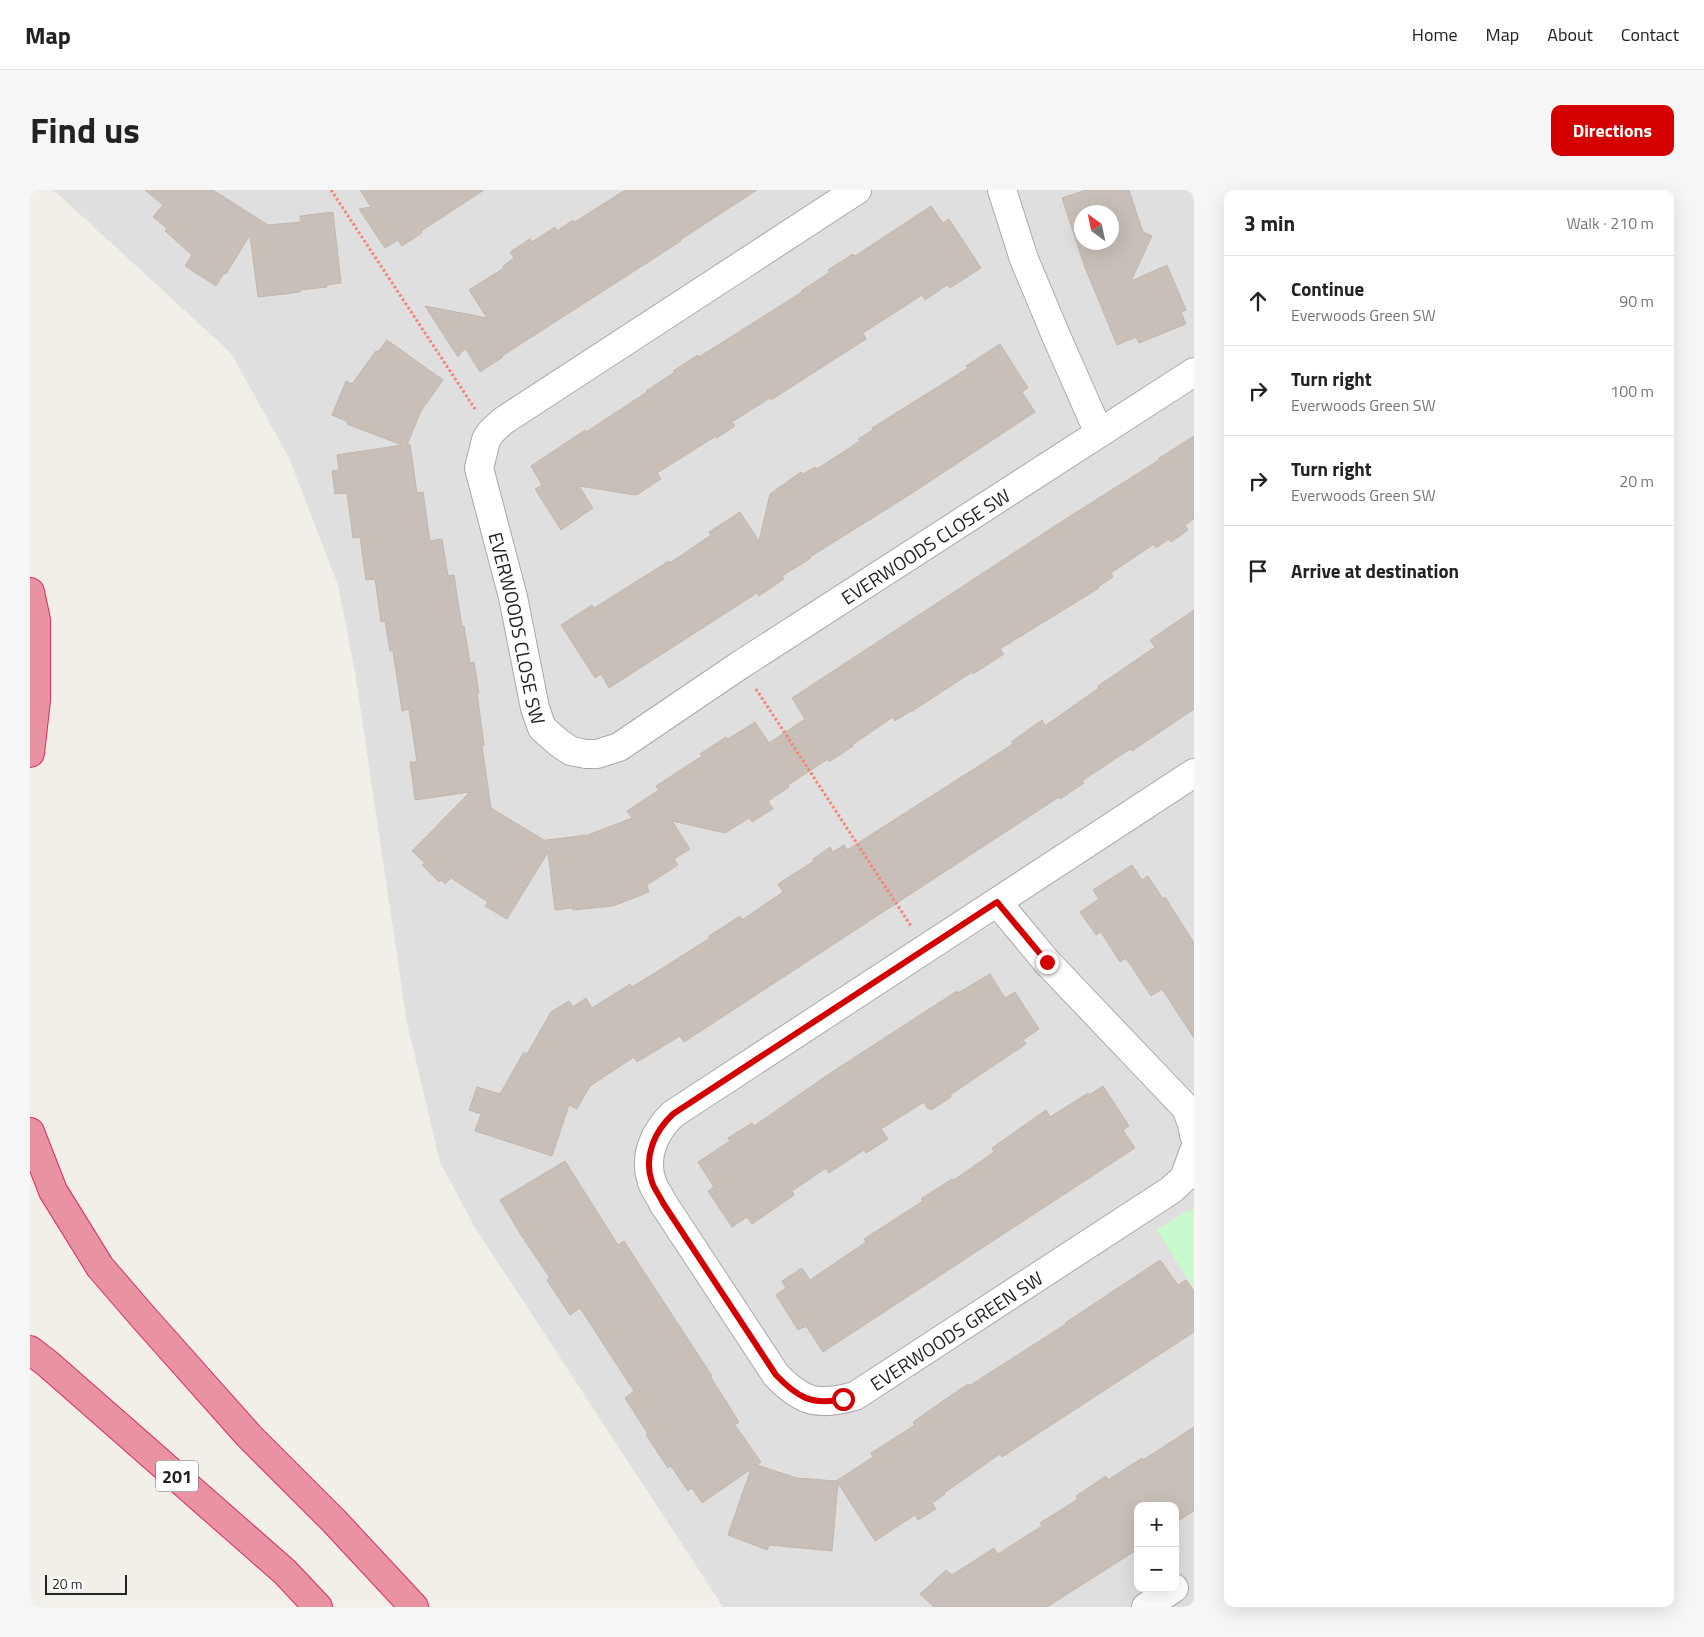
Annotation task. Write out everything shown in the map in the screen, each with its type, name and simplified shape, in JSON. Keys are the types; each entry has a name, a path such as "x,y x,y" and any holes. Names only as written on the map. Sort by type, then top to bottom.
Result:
{"highway":[{"path":"30,592 36,620 36,700 30,753"},
{"path":"30,1132 53,1191 100,1267 249,1436 414,1607"},
{"name":"201","path":"30,1350 285,1572 318,1607"}],"street":[{"name":"EVERWOODS CLOSE SW","path":"857,190 503,421 491,432 486,440 479,468 513,597 535,708 542,728 571,751 597,754 619,747 740,665 1194,372"},
{"path":"1002,190 1024,259 1056,338 1099,433"},
{"name":"EVERWOODS GREEN SW","path":"1194,773 673,1114 656,1133 649,1160 652,1182 663,1203 776,1375 789,1388 805,1399 822,1402 856,1396 1171,1190 1184,1178 1194,1151"},
{"path":"997,902 1047,962 1186,1108 1194,1135"},
{"path":"1179,1585 1194,1575"},
{"path":"1146,1607 1169,1592"}],"path":[{"path":"331,190 491,432"},
{"path":"740,665 926,948"}],"shaded area":[{"path":"51,190 1194,190 1194,1607 723,1607 474,1226 440,1162 407,1023 355,672 338,585 289,458 231,353 59,195"}],"green space":[{"path":"1194,1209 1194,1289 1157,1230 1185,1212"}],"building":[{"path":"145,190 213,190 268,225 301,222 300,216 333,212 341,283 326,285 327,287 300,290 300,292 258,297 250,235 226,274 224,273 216,286 185,266 192,255 165,231 167,228 153,217 163,205"},
{"path":"360,190 484,190 421,231 422,233 402,246 398,240 385,248 359,209 371,207"},
{"path":"625,190 757,190 480,372 465,348 458,357 425,306 487,318 469,290 504,268 503,266 514,258 510,252 530,239 532,242 555,227 557,231 573,220 575,222"},
{"path":"1086,190 1129,190 1143,232 1152,236 1131,281 1167,265 1186,310 1181,312 1186,324 1139,343 1136,337 1117,345 1079,250 1119,250 1119,205 1074,205 1074,235 1062,198"},
{"path":"931,206 943,223 949,219 981,268 950,288 947,285 925,300 922,295 863,333 866,339 771,400 770,398 732,422 735,426 657,473 661,479 638,494 579,486 593,508 561,530 535,489 542,485 531,466 647,392 675,372 673,371 698,355 699,357 802,292 830,272 828,270 853,254 855,256"},
{"path":"387,340 443,380 421,411 407,445 410,444 417,493 423,492 430,541 442,539 448,576 454,575 462,627 464,626 470,663 474,662 479,693 477,693 484,745 482,746 491,808 547,842 546,840 588,835 632,818 627,811 659,790 656,786 702,756 700,754 726,737 728,739 755,722 769,743 805,719 792,698 1194,436 1194,519 1185,525 1188,530 1171,542 1169,539 1156,548 1154,544 1111,573 1113,577 1099,588 1000,649 1004,654 973,674 972,672 911,712 895,721 893,717 829,762 828,759 788,785 789,787 768,801 773,809 752,822 749,818 725,833 672,821 690,849 674,859 678,865 647,885 649,892 613,906 555,910 548,852 507,919 485,906 488,902 451,878 445,884 441,880 439,882 422,865 425,863 412,851 470,792 415,800 410,762 417,762 409,709 402,711 393,651 390,651 385,621 381,622 375,579 366,580 360,537 353,538 347,493 335,494 332,471 339,470 337,455 402,445 347,424 348,422 332,415 346,381 352,384 376,351 378,352"},
{"path":"1000,344 1028,388 1022,392 1035,412 906,497 810,557 782,576 784,579 759,596 757,593 609,688 601,674 595,678 561,625 592,605 594,608 669,561 670,563 711,535 709,532 740,512 759,541 770,494 801,472 803,474 815,467 817,469 860,441 858,439 873,430 872,428 968,368 966,366"},
{"path":"1194,610 1194,709 1132,751 1130,749 1082,781 1084,783 1060,799 1059,797 684,1042 680,1036 637,1062 634,1057 590,1086 577,1109 569,1105 552,1156 475,1131 481,1114 469,1110 477,1087 500,1094 524,1052 527,1054 551,1012 569,1001 573,1007 586,998 592,1008 630,984 632,987 669,964 740,916 742,920 783,892 778,884 814,861 813,859 830,847 833,852 844,845 847,850 1013,744 1011,742 1042,720 1045,726 1099,688 1098,686 1155,647 1150,640"},
{"path":"1132,865 1142,880 1148,876 1163,899 1165,897 1194,943 1194,1038 1162,989 1151,996 1126,958 1120,962 1101,932 1096,935 1080,912 1099,899 1093,890"},
{"path":"990,974 1005,998 1015,992 1039,1029 1023,1040 1026,1044 931,1110 930,1108 928,1109 924,1102 881,1129 888,1139 866,1153 864,1150 829,1173 826,1168 792,1191 794,1195 752,1224 747,1217 732,1227 708,1191 714,1187 698,1162 730,1141 728,1138 752,1123 754,1126 832,1072 957,991 958,993"},
{"path":"1103,1086 1129,1126 1123,1130 1135,1148 823,1352 806,1326 798,1330 776,1295 786,1288 782,1281 802,1268 810,1280 866,1242 864,1239 923,1201 921,1199 952,1179 954,1180 994,1152 992,1148 1046,1110 1050,1117 1088,1093 1089,1095"},
{"path":"565,1161 618,1245 624,1241 712,1376 710,1376 739,1422 735,1425 761,1462 757,1465 797,1478 836,1481 873,1457 871,1453 915,1425 913,1422 940,1403 1066,1324 1160,1260 1178,1285 1186,1280 1194,1291 1194,1332 1002,1457 1000,1454 944,1493 932,1503 936,1509 918,1520 915,1515 875,1541 838,1483 832,1551 769,1545 767,1550 728,1535 751,1469 702,1503 692,1488 688,1491 671,1466 668,1468 625,1398 634,1391 580,1308 570,1315 547,1280 550,1278 500,1200"},
{"path":"1194,1427 1194,1511 1179,1520 1179,1502 1134,1502 1134,1552 1047,1607 934,1607 920,1594 946,1570 952,1575 994,1548 998,1554 1042,1526 1040,1523 1078,1499 1076,1496 1106,1476 1108,1480 1142,1458 1143,1460"}],"route":[{"path":"843,1399 822,1402 805,1399 789,1388 776,1375 663,1203 652,1182 649,1160 656,1133 673,1114 997,902 1047,962"}]}
